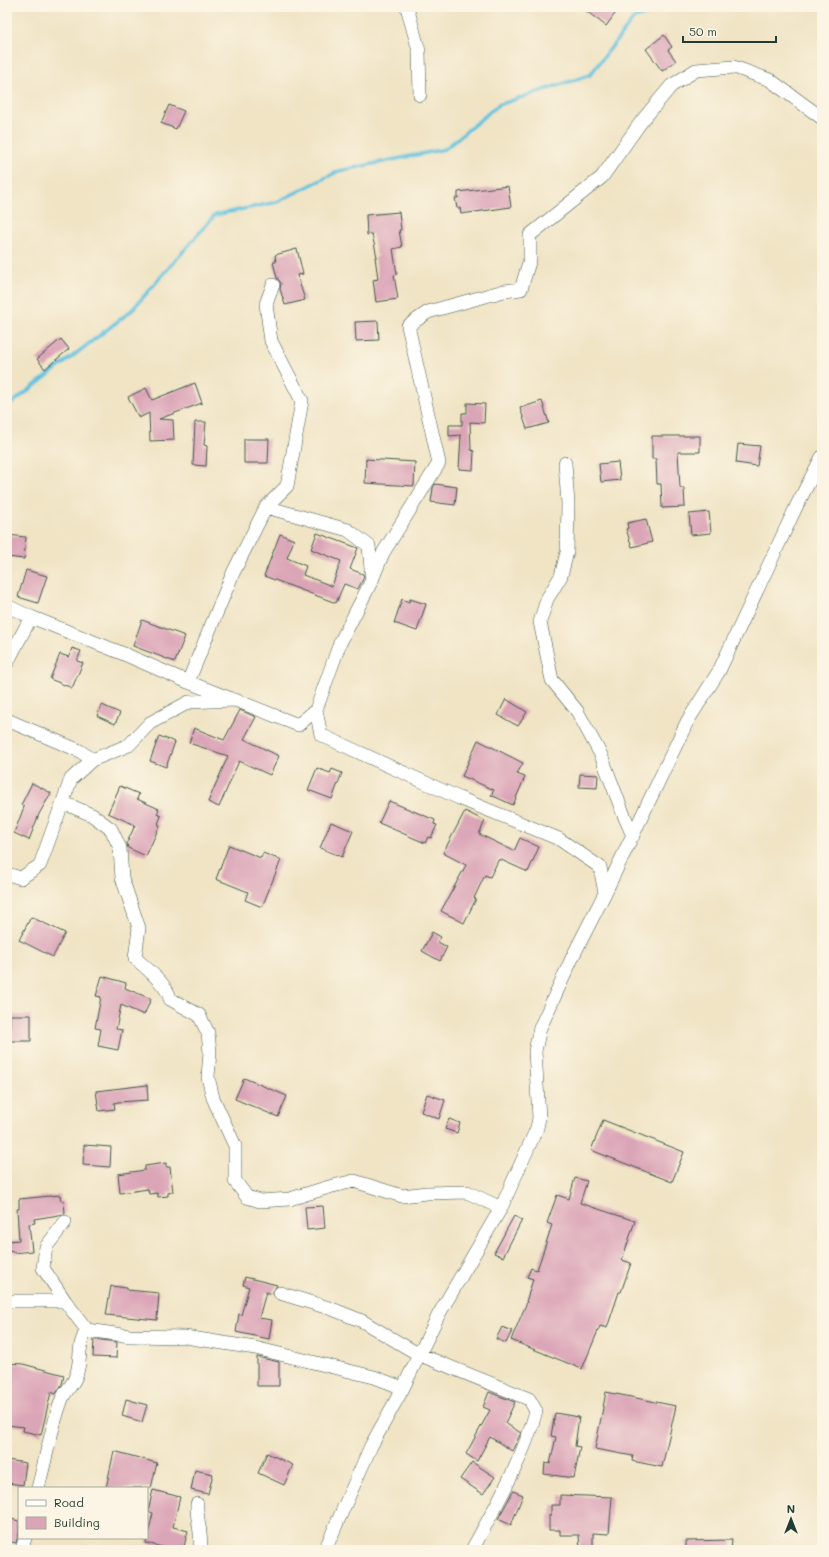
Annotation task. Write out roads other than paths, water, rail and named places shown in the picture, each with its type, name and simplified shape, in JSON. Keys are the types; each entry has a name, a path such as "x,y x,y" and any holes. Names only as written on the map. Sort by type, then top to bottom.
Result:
{"street":[{"path":"407,7 419,51 420,95"},
{"path":"7,606 188,682 298,725 316,710 340,643 372,580 383,553 440,463 421,387 408,326 428,312 504,291 521,289 530,259 530,235 602,177 641,122 671,86 696,70 734,67 770,80 822,118"},
{"path":"188,682 233,573 266,507 287,486 302,401 271,340 266,304 273,285"},
{"path":"325,1550 371,1446 403,1388 418,1354 439,1314 501,1208 537,1128 539,1118 535,1051 540,1028 574,954 688,722 719,671 797,505 822,457"},
{"path":"565,463 568,504 567,552 561,576 547,599 540,622 552,680 577,711 601,756 633,836"},
{"path":"266,507 348,530 370,546 372,580"},
{"path":"7,662 32,617"},
{"path":"7,874 21,878 40,865 52,827 64,803 71,779 92,760 129,745 150,723 188,702 235,700"},
{"path":"316,710 321,736 459,798 559,839 600,868 605,893"},
{"path":"7,720 80,750 92,760"},
{"path":"64,803 92,815 110,829 120,848 122,878 139,928 135,958 154,975 170,994 170,999 199,1015 208,1033 210,1052 208,1077 213,1098 236,1146 236,1181 247,1197 260,1201 290,1199 329,1186 354,1181 402,1196 427,1193 467,1192 501,1208"},
{"path":"65,1222 46,1247 43,1268 65,1301 88,1330 130,1336 185,1337 255,1348 322,1366 374,1377 403,1388"},
{"path":"280,1293 332,1309 362,1321 418,1354 529,1399 536,1411 531,1432 504,1490 472,1550"},
{"path":"7,1301 65,1301"},
{"path":"38,1487 48,1444 65,1392 75,1379 79,1366 82,1338 88,1330"},
{"path":"197,1504 197,1515 201,1534 200,1550"},
{"path":"22,1550 25,1539"}],"waterway":[{"path":"7,407 131,311 215,215 277,202 339,171 445,149 498,105 590,75 634,18 672,7"}]}
